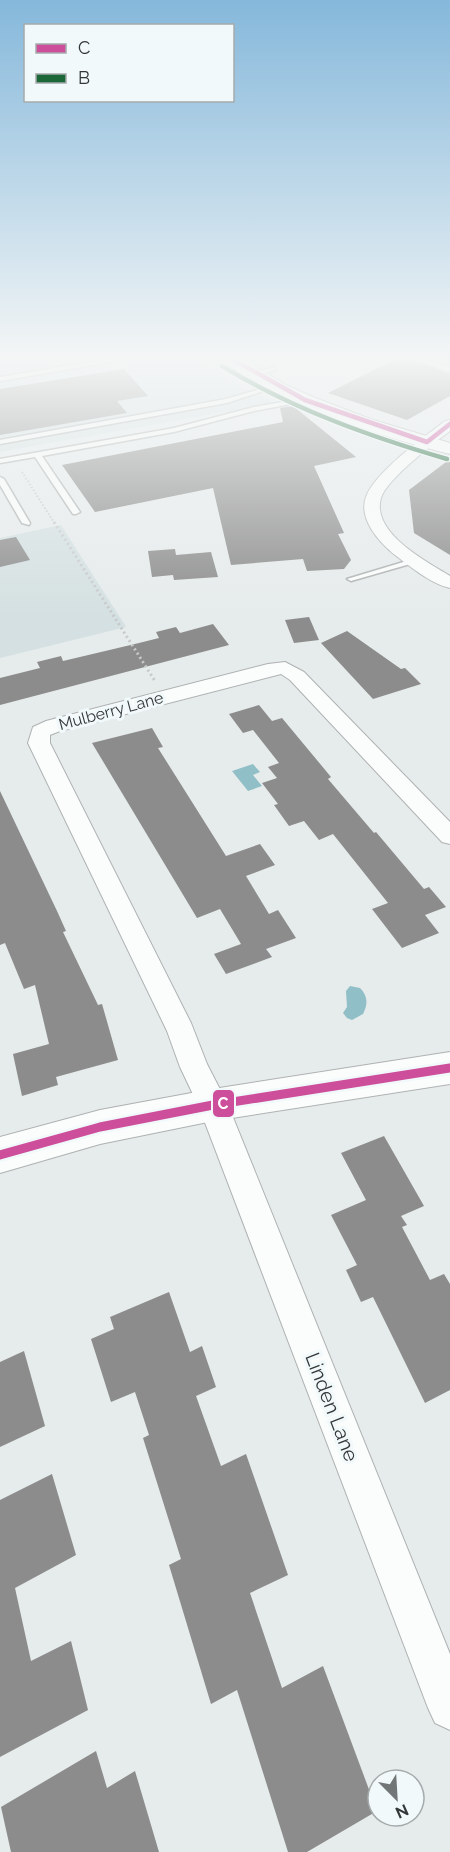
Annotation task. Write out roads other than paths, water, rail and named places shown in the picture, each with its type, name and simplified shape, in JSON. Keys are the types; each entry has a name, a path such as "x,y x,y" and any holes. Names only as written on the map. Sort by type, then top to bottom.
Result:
{"street":[{"path":"425,443 381,485 372,499 374,518 395,547 413,561 450,583"},
{"path":"432,443 450,449"},
{"name":"Mulberry Lane","path":"213,1105 194,1067 181,1031 39,743 40,732 52,726 165,696 268,670 285,668 297,676 450,836"},
{"path":"0,1155 100,1127 213,1105 450,1068"},
{"name":"Linden Lane","path":"213,1105 450,1708"}],"lane":[{"path":"0,461 97,443"},
{"path":"37,454 76,512"},
{"path":"0,479 26,523"},
{"path":"351,579 413,561"}],"water":[{"path":"253,764 260,772 253,775 262,786 248,791 232,771"},
{"path":"350,986 360,988 366,1000 363,1014 352,1020 343,1013 347,1007 346,991"}]}
